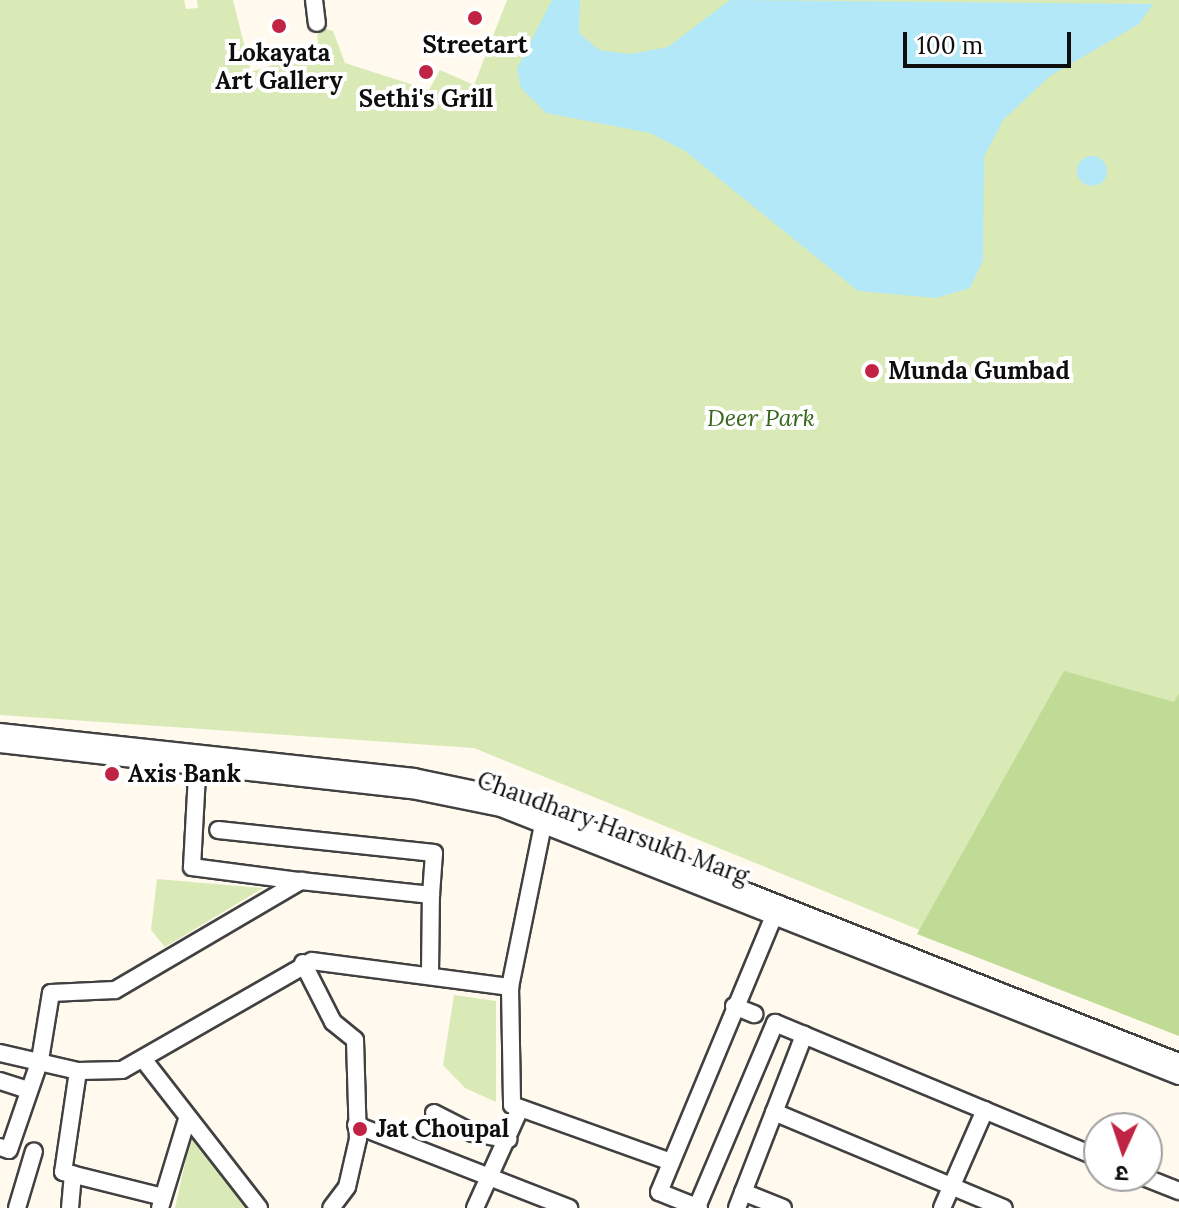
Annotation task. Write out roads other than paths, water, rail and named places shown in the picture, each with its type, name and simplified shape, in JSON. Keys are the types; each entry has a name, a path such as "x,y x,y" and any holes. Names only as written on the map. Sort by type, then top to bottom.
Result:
{"street":[{"path":"314,0 317,23"},
{"name":"Chaudhary Harsukh Marg","path":"0,732 197,760"},
{"name":"Chaudhary Harsukh Marg","path":"0,744 452,783 777,908 1179,1076"},
{"path":"197,760 192,867 431,895"},
{"path":"544,817 510,987 511,1100 520,1109 671,1162"},
{"path":"218,830 434,853 430,973"},
{"path":"4,1149 40,1060 51,993 115,990 301,881"},
{"path":"777,908 659,1192 669,1202 698,1207 775,1023 1083,1151"},
{"path":"0,1053 78,1071 108,1073 143,1059 303,963 348,960 510,987"},
{"path":"303,963 333,1022 355,1040 356,1125 347,1187 331,1208"},
{"name":"Chaudhary Harsukh Marg","path":"933,975 1179,1062"},
{"path":"734,1006 754,1014"},
{"path":"737,1208 804,1035"},
{"path":"143,1059 187,1119 232,1165 259,1208"},
{"path":"78,1071 61,1152 63,1172 162,1203 187,1119"},
{"path":"0,1081 28,1090"},
{"path":"475,1208 520,1109"},
{"path":"942,1208 985,1110"},
{"path":"774,1112 1004,1208"},
{"path":"434,1113 473,1133 508,1139"},
{"path":"356,1125 569,1208"},
{"path":"17,1208 34,1151"},
{"path":"70,1208 73,1174"},
{"path":"743,1192 783,1208"}],"water":[{"path":"552,0 580,0 579,33 599,50 630,54 668,47 730,0 1153,4 1139,24 1050,76 1003,120 984,157 983,260 970,288 936,298 858,291 685,151 650,133 546,113 521,88 517,69"},
{"path":"1092,156 1103,160 1107,171 1103,182 1092,186 1081,182 1077,171 1081,160"}],"place":[{"name":"Streetart","path":"475,18"},
{"name":"Lokayata Art Gallery","path":"279,26"},
{"name":"Sethi's Grill","path":"426,72"},
{"name":"Munda Gumbad","path":"872,371"},
{"name":"Axis Bank","path":"112,774"},
{"name":"Jat Choupal","path":"360,1129"}],"park label":[{"name":"Deer Park","path":"761,418"}]}
